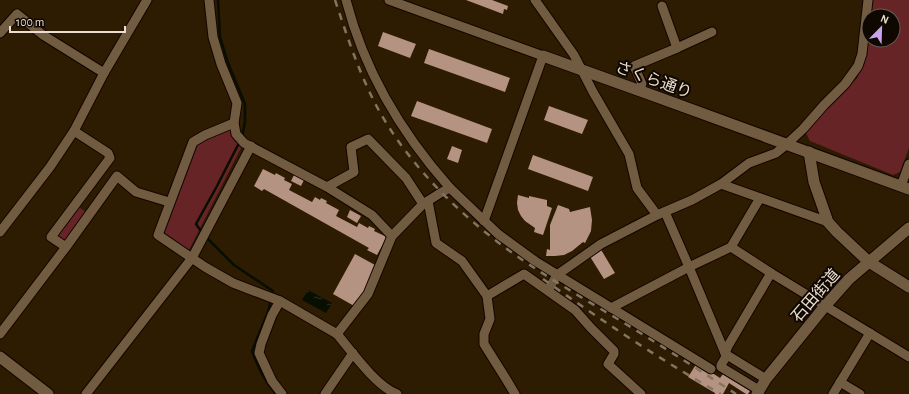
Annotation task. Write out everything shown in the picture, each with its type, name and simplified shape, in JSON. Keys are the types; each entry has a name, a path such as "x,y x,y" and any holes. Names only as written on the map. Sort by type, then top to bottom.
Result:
{"street":[{"path":"0,232 50,166 74,131 104,73 147,0"},
{"path":"209,0 214,37 221,64 237,103 234,123 236,134 248,145 327,187 372,215 392,236"},
{"path":"346,0 357,37 373,74 398,120 421,153 450,188 498,234 535,261 711,369"},
{"name":"さくら通り","path":"389,0 905,187"},
{"path":"535,0 574,55 593,92 629,154 637,188 661,214 689,267 726,354 766,379"},
{"path":"548,290 557,275 601,244 692,200 721,184 749,163 776,153 787,144 845,84 858,66 862,54 868,0"},
{"path":"662,6 677,48"},
{"path":"0,33 17,14 43,35 104,73"},
{"path":"638,90 642,84 634,66 712,32"},
{"path":"484,221 543,56"},
{"path":"234,123 205,135 193,142 169,202 158,235 205,267 233,283 274,298 337,334 373,377 393,393"},
{"path":"66,247 51,236 110,158 108,153 74,131"},
{"path":"327,187 354,172 351,147 368,139 406,178 425,202 436,243 462,261 487,296 490,319 484,334 484,344 515,394"},
{"path":"86,394 192,258 248,145"},
{"path":"809,152 814,182 828,222 869,262 909,287"},
{"path":"905,187 909,164"},
{"path":"0,334 66,247 117,176 136,192 169,202"},
{"path":"721,184 828,222"},
{"path":"337,334 368,294 392,236 425,202 450,188"},
{"path":"611,308 689,267 731,247 760,198"},
{"name":"石田街道","path":"758,392 766,379 825,306 849,279 909,228"},
{"path":"731,247 909,357"},
{"path":"758,392 721,367 721,365 728,346 771,273"},
{"path":"487,296 524,274 575,310 614,351 614,354 608,364 641,394"},
{"path":"274,298 272,316 259,353 272,381 282,394"},
{"path":"833,394 870,334"},
{"path":"325,394 353,353"},
{"path":"0,357 48,394"},
{"path":"840,382 860,394"}],"shaded area":[{"path":"873,0 909,0 909,148 900,172 893,175 810,141 805,131 857,78 864,62 866,48 901,48 901,8 872,8"},
{"path":"232,126 232,137 242,146 189,250 165,233 165,228 196,143"},
{"path":"77,206 87,213 65,244 55,237"}],"water":[{"path":"308,290 332,303 326,313 302,300"}],"building":[{"path":"466,0 492,0 508,6 507,10 504,9 503,14"},
{"path":"383,32 416,44 410,58 378,46"},
{"path":"429,49 510,78 505,92 424,63"},
{"path":"417,101 492,129 487,143 411,116"},
{"path":"549,106 588,120 582,134 544,120"},
{"path":"452,146 462,150 458,163 447,159"},
{"path":"533,155 593,177 588,191 528,169"},
{"path":"263,169 275,175 276,173 285,178 284,180 292,184 289,190 312,202 315,197 320,200 321,198 327,201 326,203 339,210 336,216 357,227 359,223 368,228 369,226 375,229 374,231 387,237 377,255 367,250 369,248 264,189 262,191 254,186"},
{"path":"294,175 304,180 301,186 291,181"},
{"path":"518,195 547,200 547,206 552,208 543,235 534,232 535,228 521,216 517,203"},
{"path":"558,205 569,209 570,212 590,207 592,220 591,231 585,243 583,242 572,251 564,255 546,256 547,249 550,250 550,225"},
{"path":"350,210 361,216 357,223 347,217"},
{"path":"600,248 615,273 604,279 589,255"},
{"path":"355,254 375,265 373,268 377,269 356,307 333,294"},
{"path":"697,363 720,378 723,374 750,391 746,394 729,383 723,394 715,394 688,377"}],"waterway":[{"path":"218,0 220,37 228,63 245,104 245,122 242,137"},
{"path":"203,234 196,224 240,141"},
{"path":"206,237 234,265 273,291 268,312 252,351 262,374 276,394"}],"railway":[{"path":"335,0 359,68 377,107 390,129 406,151 422,172 440,191 500,244 521,259 736,394"},
{"path":"543,279 630,339 721,394"}]}
